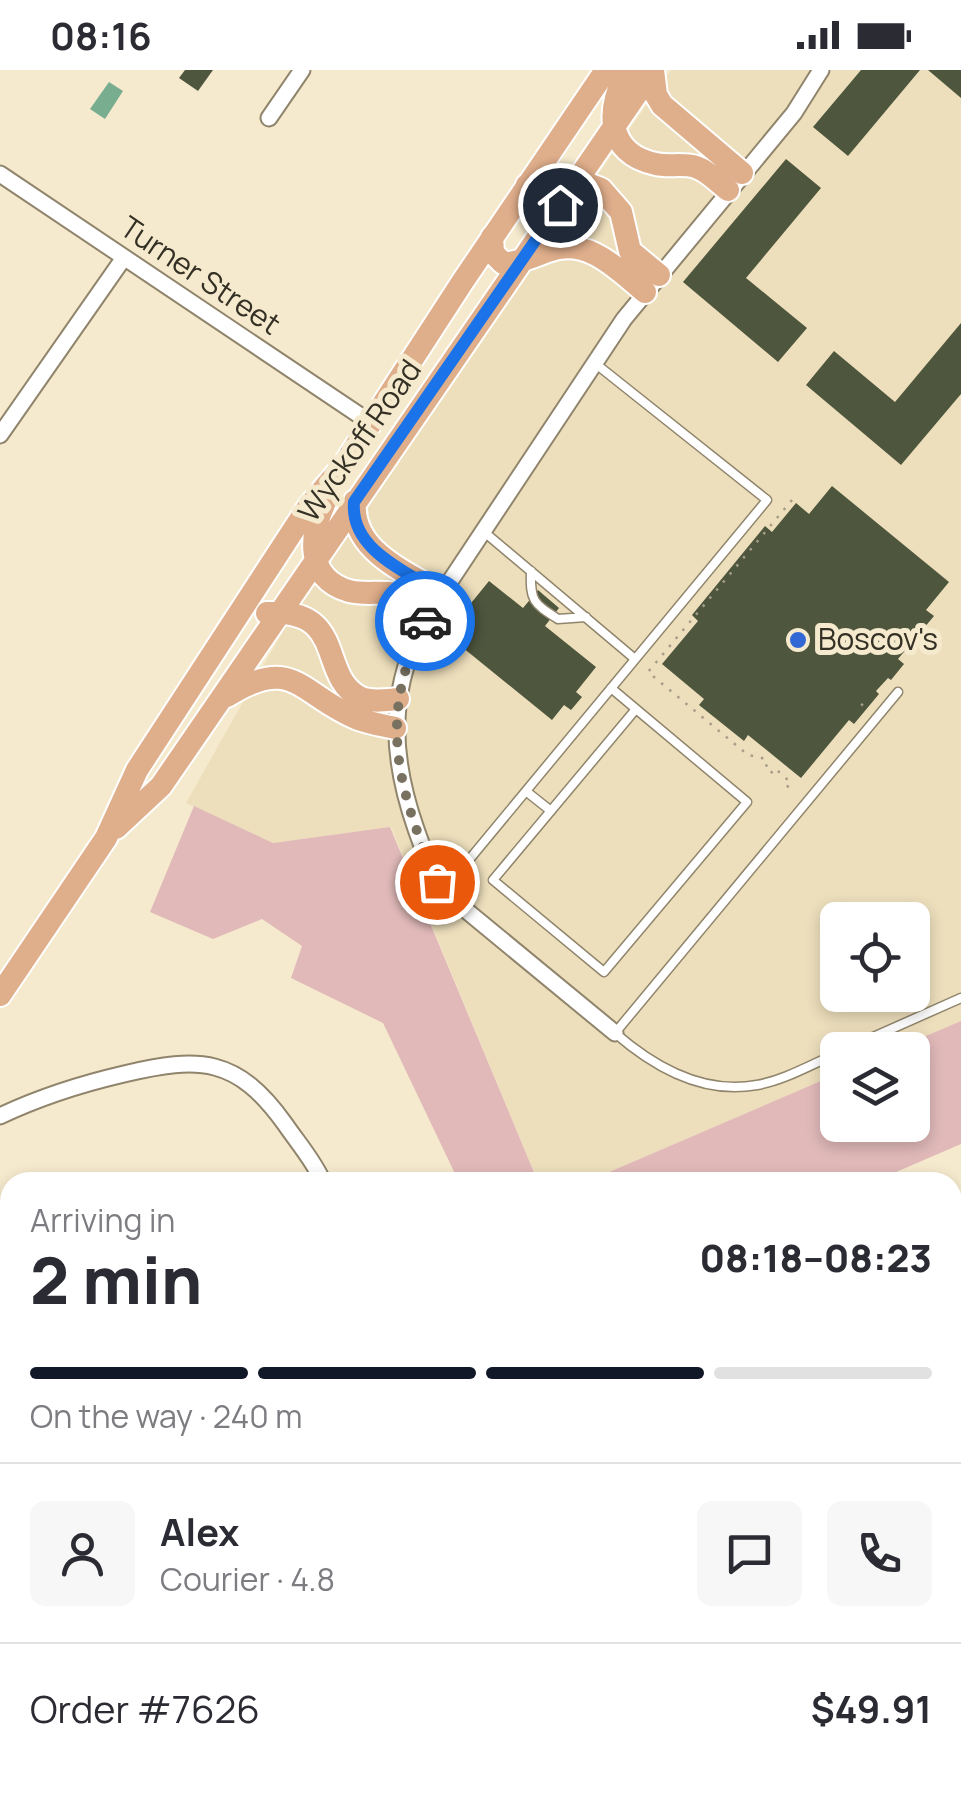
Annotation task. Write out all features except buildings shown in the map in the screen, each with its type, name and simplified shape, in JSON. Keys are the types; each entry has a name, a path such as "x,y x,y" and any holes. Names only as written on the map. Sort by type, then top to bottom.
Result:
{"main road":[{"name":"Wyckoff Road","path":"0,995 106,838 138,770 309,506 343,466 606,70"},
{"path":"629,70 614,99 614,127 621,142 640,159 694,166 735,182"},
{"name":"Wyckoff Road","path":"106,838 161,786 653,70"},
{"path":"653,70 654,86 662,105 735,182"},
{"path":"527,184 552,178 578,178 601,189 617,204 630,251 652,284"},
{"path":"492,237 493,253 500,262 510,264 560,246 581,248 652,284"},
{"path":"343,466 314,526 316,557 325,575 344,590 397,594 435,603"},
{"path":"354,502 354,519 363,539 435,603"},
{"path":"232,625 277,612 303,618 322,634 340,675 357,696 370,700 398,699"},
{"path":"220,700 254,680 280,676 354,717 396,728"}],"street":[{"path":"269,118 302,70"},
{"path":"615,1033 444,890 430,868 398,769 398,699 409,658 435,603 594,363 652,284 794,113 821,70"},
{"name":"Turner Street","path":"0,174 370,424"},
{"path":"0,435 123,259"},
{"path":"0,1116 72,1087 162,1065 186,1062 219,1066 256,1088 316,1172"}],"lane":[{"path":"444,890 767,500 594,363"},
{"path":"483,531 635,658"},
{"path":"531,571 530,593 534,602 558,619 586,617"},
{"path":"611,688 747,802 604,972 493,880 636,710"},
{"path":"820,1060 775,1081 728,1086 662,1069 615,1033 898,692"},
{"path":"527,792 551,811"},
{"path":"883,1032 961,998"}],"path":[{"path":"792,500 734,574 648,672 748,755 762,758 774,774 777,770 795,792"},
{"path":"716,728 721,722"}],"shaded area":[{"path":"671,70 961,70 961,1021 930,1034 820,1032 820,1081 609,1172 534,1172 391,827 273,843 186,803 301,599"},
{"path":"109,82 123,91 105,119 90,109"},
{"path":"194,806 273,843 390,827 534,1172 454,1172 383,1023 291,978 302,946 262,919 213,939 150,912"},
{"path":"961,1021 961,1144 896,1172 609,1172 820,1081 820,1142 930,1142 930,1034"}],"way so far":[{"path":"425,621 401,687 396,746 406,801 437,882"}],"place":[{"name":"Boscov's","path":"798,640"}],"route":[{"path":"425,621 441,594 371,548 359,534 354,502 560,205"}]}
